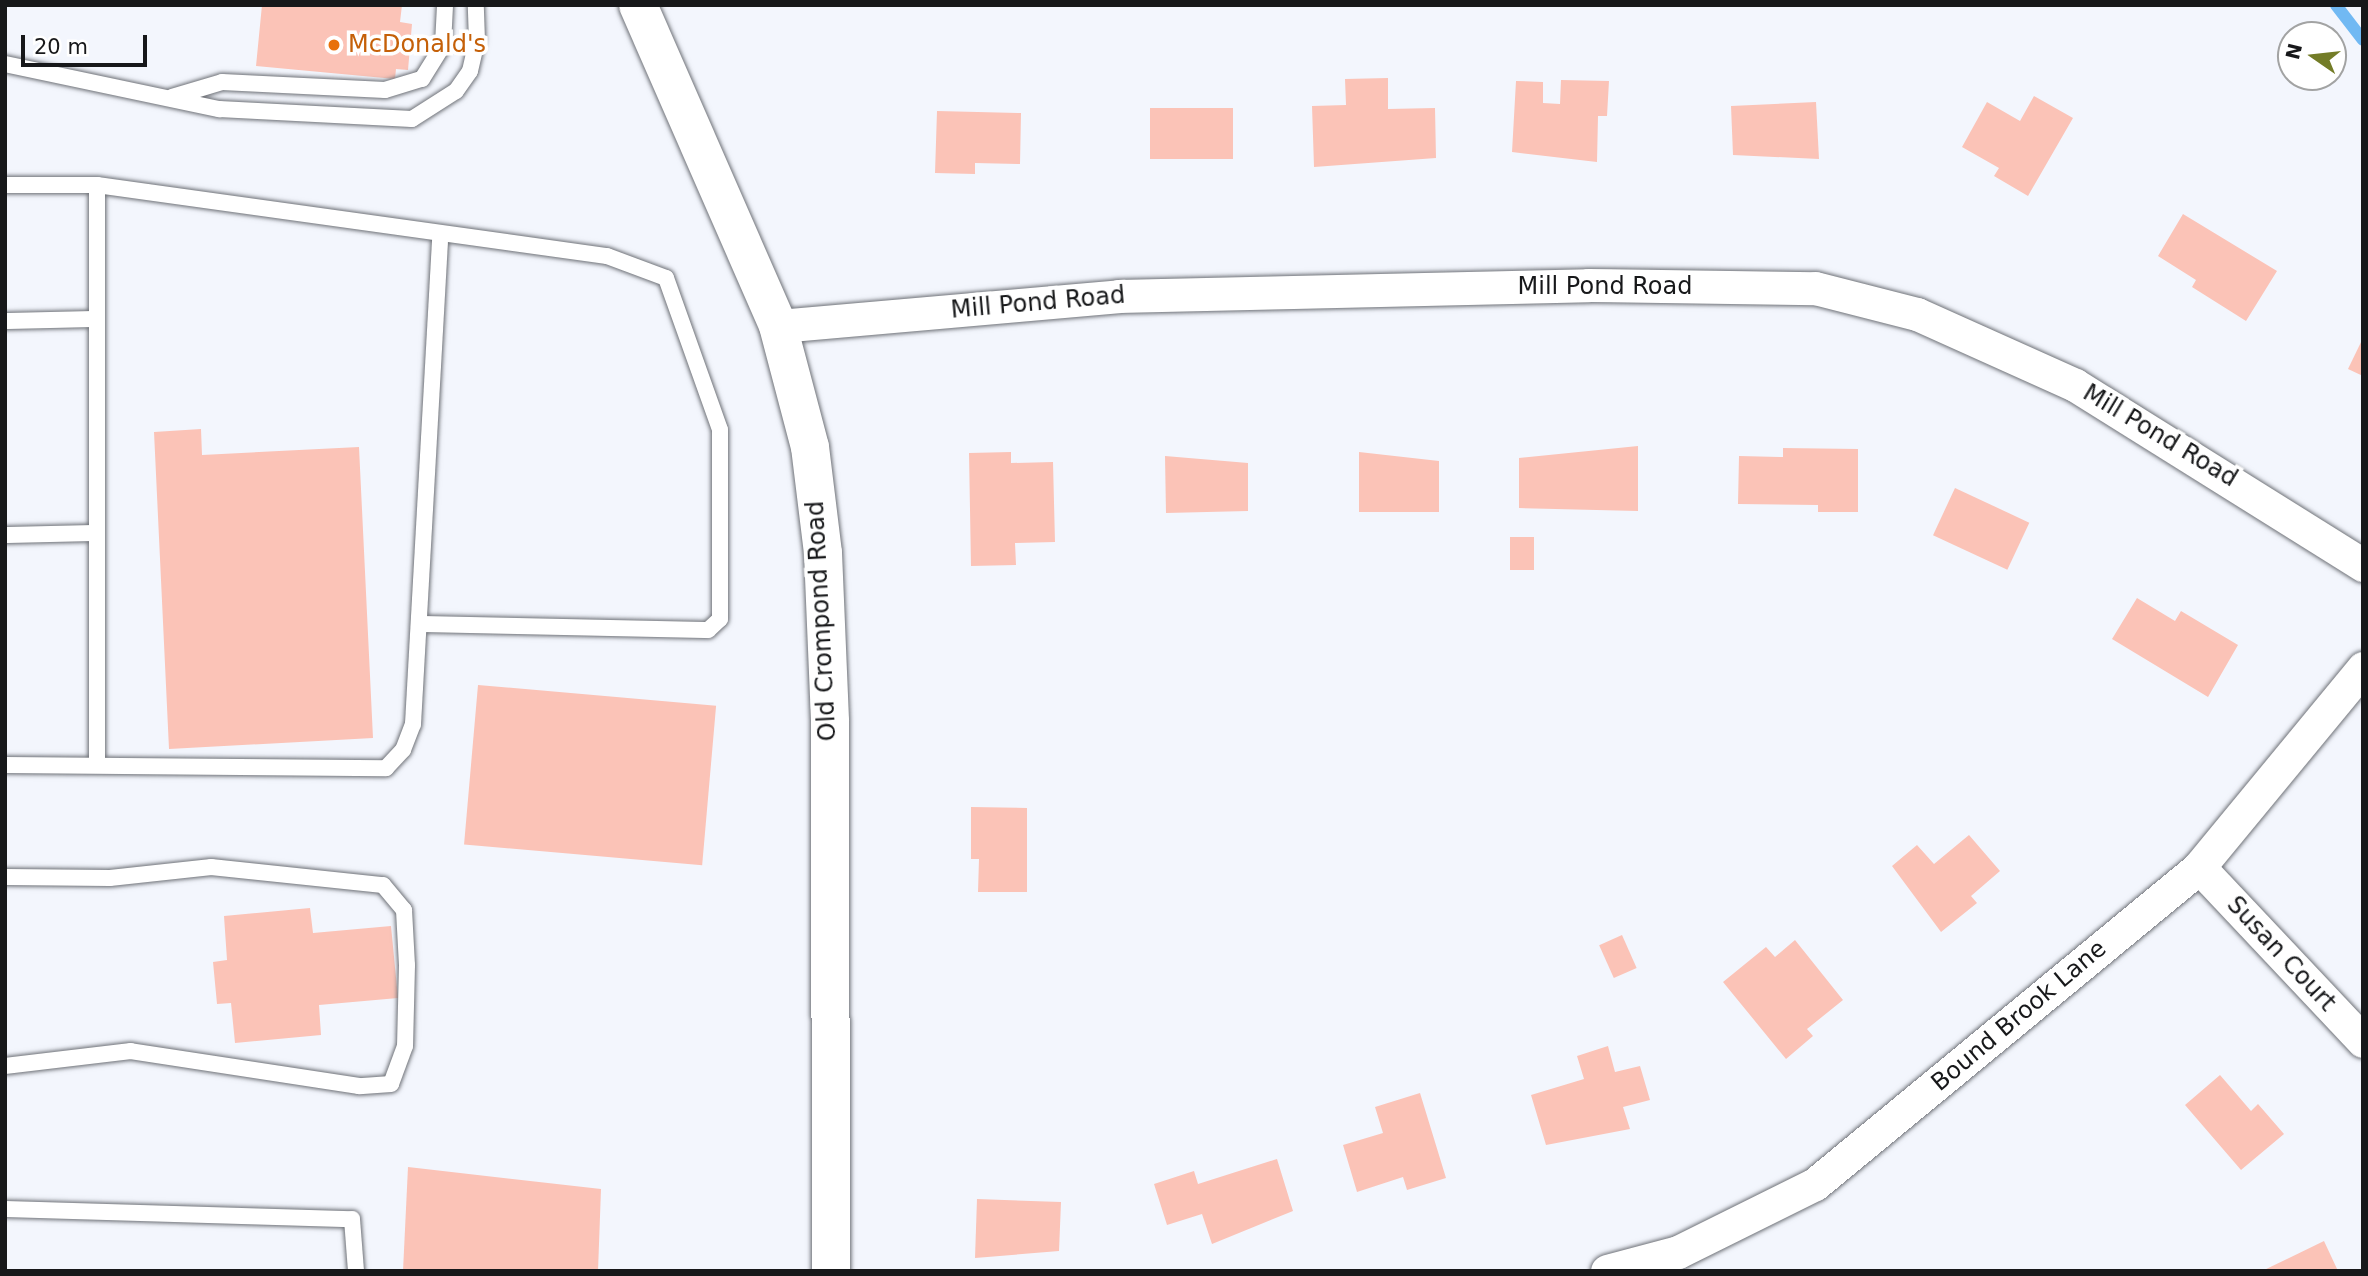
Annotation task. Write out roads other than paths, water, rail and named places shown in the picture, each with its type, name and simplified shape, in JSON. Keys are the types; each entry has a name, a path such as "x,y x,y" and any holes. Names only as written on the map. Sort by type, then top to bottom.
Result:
{"street":[{"name":"Old Crompond Road","path":"638,5 778,326 810,447 823,553 830,735 831,1271"},
{"name":"Mill Pond Road","path":"778,326 1118,296 1588,285 1815,288 1940,323 2075,385 2363,565"},
{"name":"Bound Brook Lane","path":"1607,1271 1678,1252 1815,1184 2199,867 2363,668"},
{"name":"Susan Court","path":"2199,867 2363,1041"}],"lane":[{"path":"170,98 222,82 385,90 422,79 443,45 446,5"},
{"path":"5,64 219,109 412,119 456,91 470,71 477,41 476,5"},
{"path":"5,185 97,185 440,235 607,256 666,278 720,430 720,619 708,631 419,624"},
{"path":"97,185 97,762"},
{"path":"5,765 97,762 386,768 413,724 440,235"},
{"path":"5,321 96,319"},
{"path":"5,536 96,533"},
{"path":"5,877 110,877 211,867 383,884 404,910 407,965 405,1046 391,1084 359,1086 131,1051 5,1066"},
{"path":"5,1209 352,1219 356,1271"}],"waterway":[{"path":"2336,5 2363,40"}],"place":[{"name":"McDonald's","path":"334,45"}]}
